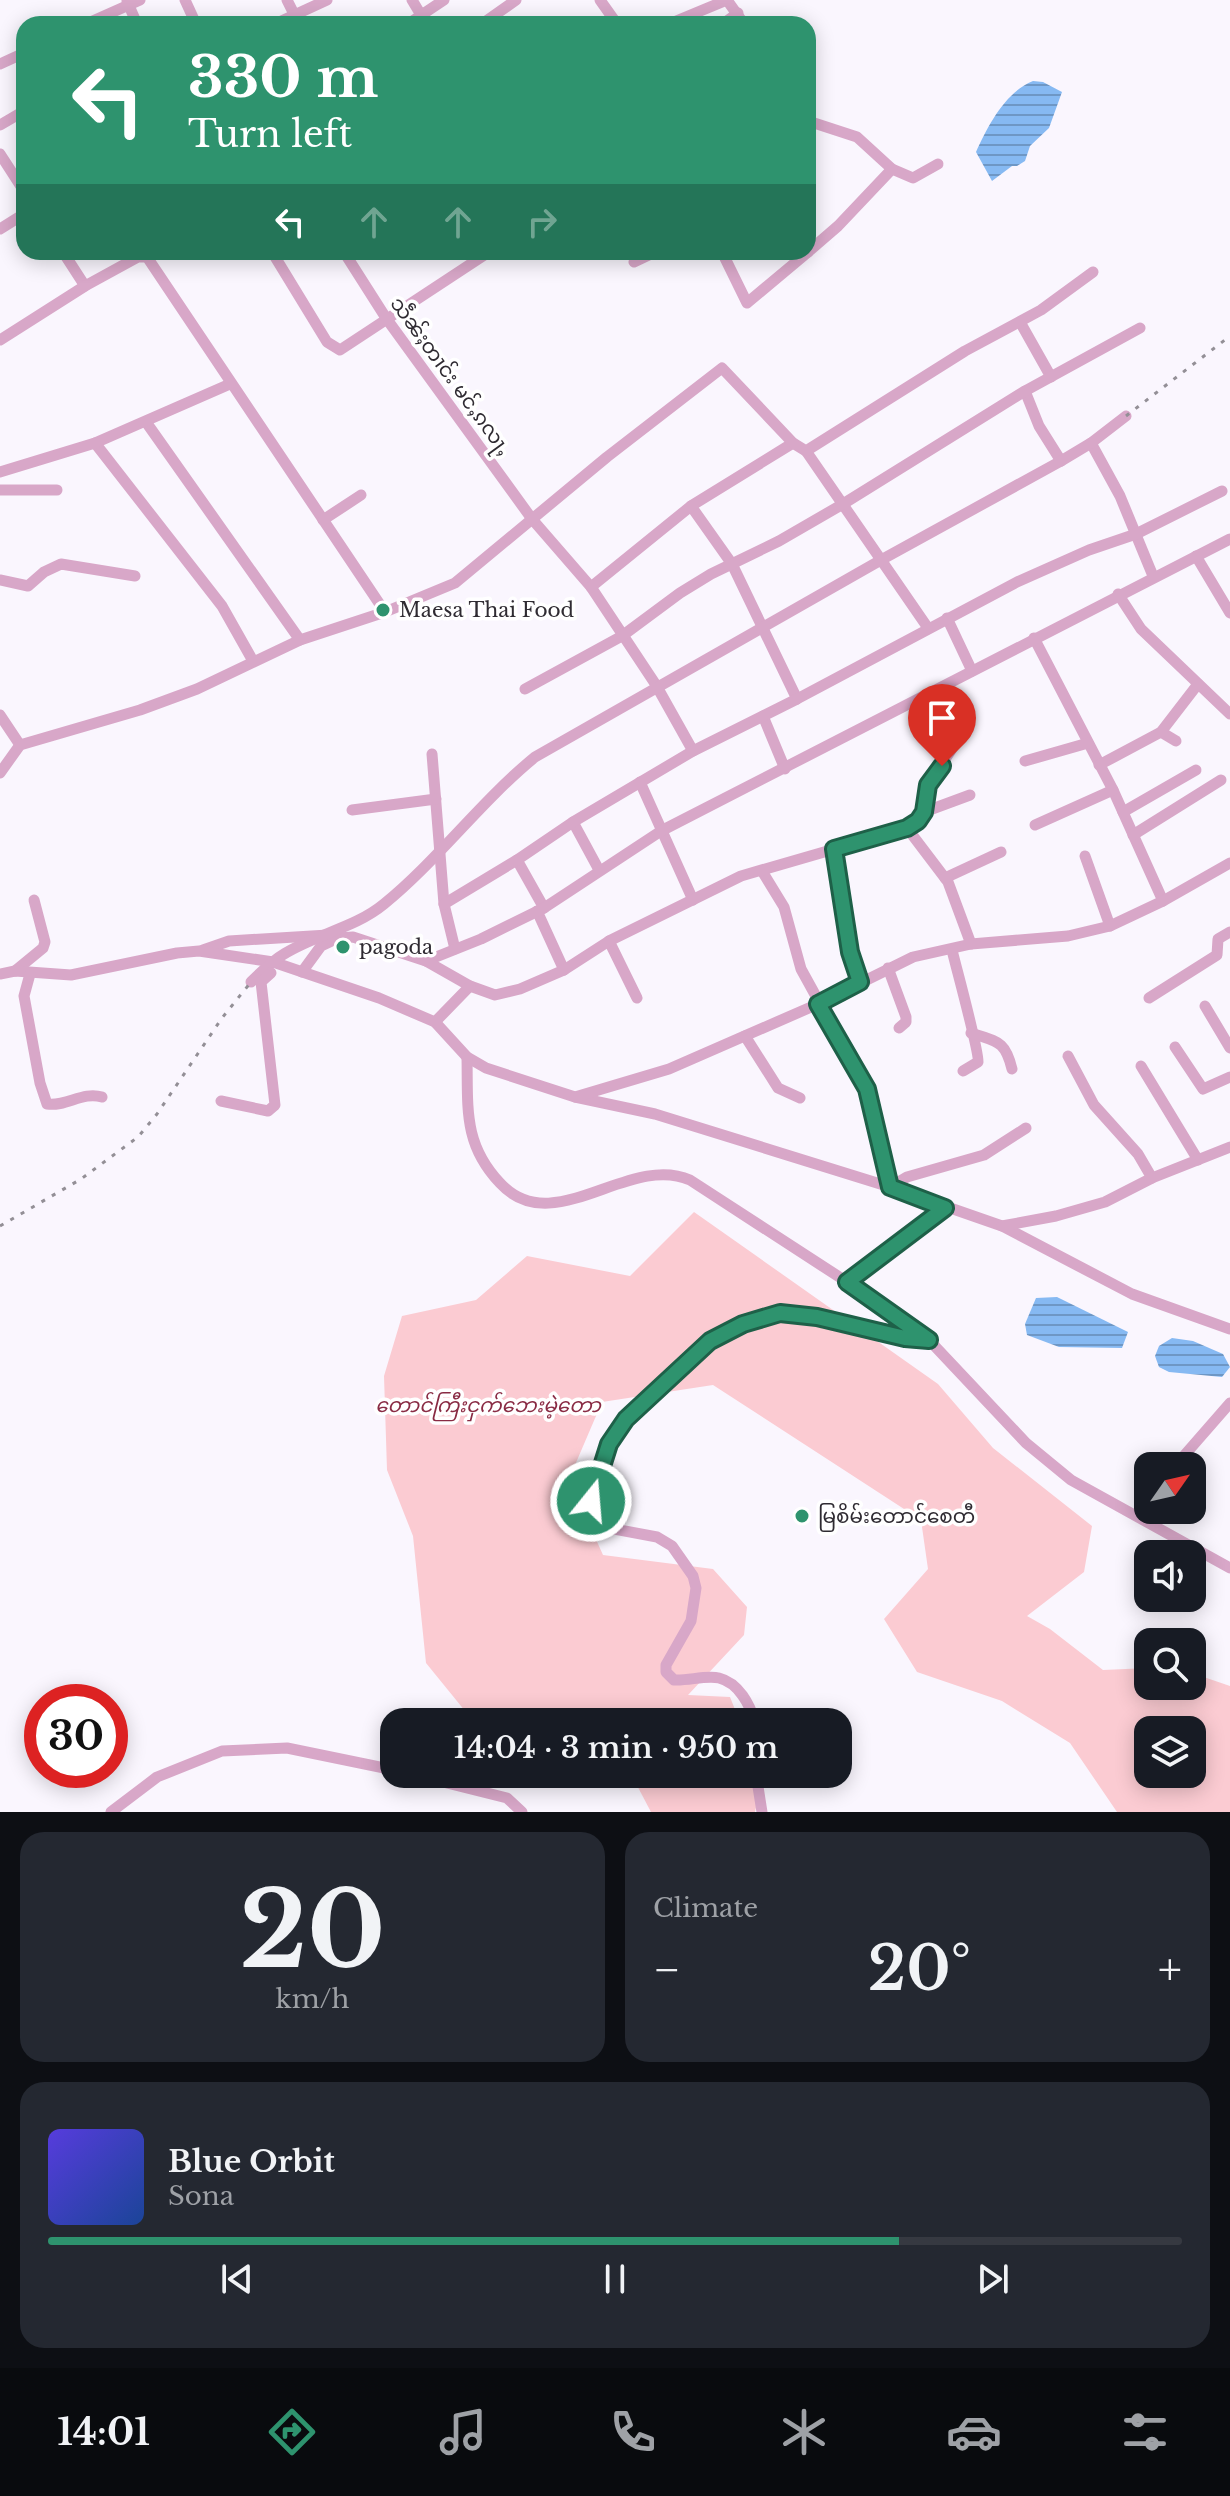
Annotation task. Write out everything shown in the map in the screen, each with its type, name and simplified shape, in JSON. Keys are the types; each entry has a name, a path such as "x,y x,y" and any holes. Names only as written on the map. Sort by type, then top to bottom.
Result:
{"street":[{"path":"303,16 327,0"},
{"path":"412,0 421,15 444,0"},
{"path":"493,16 516,0"},
{"path":"688,16 727,0 739,16"},
{"path":"103,16 132,2"},
{"path":"816,122 857,137 892,169 913,178 938,164"},
{"path":"0,154 16,179"},
{"path":"816,245 892,169"},
{"path":"68,260 85,286"},
{"path":"0,340 133,260"},
{"path":"150,260 385,612"},
{"path":"277,260 327,342 340,350 477,260"},
{"name":"သဵၼ်ႈတၢင်း မင်ႇၵလႃႇ","path":"349,260 386,318 532,519 591,587 658,688 693,751"},
{"path":"634,262 638,260"},
{"path":"726,260 747,303 798,260"},
{"path":"806,451 965,351 1020,322 1093,272"},
{"path":"1020,322 1051,377"},
{"path":"525,689 622,636 680,593 843,504 1025,391 1140,328"},
{"path":"0,773 20,745 140,710 197,689 300,640 385,612 455,583 722,368 793,443 806,451 928,628"},
{"path":"0,472 95,443 230,384"},
{"path":"1025,391 1039,426 1061,461"},
{"path":"302,972 321,946 381,907 441,850 492,795 535,757 1061,461 1126,416"},
{"path":"146,422 300,640"},
{"path":"95,443 222,606 253,661"},
{"path":"591,587 691,506 793,443"},
{"path":"1091,443 1120,496 1153,576"},
{"path":"0,490 57,490"},
{"path":"444,904 693,751 1017,582 1089,550 1136,534 1222,491"},
{"path":"323,520 361,495"},
{"path":"691,506 732,564 797,699"},
{"path":"426,961 540,910 661,831 1230,539"},
{"path":"1196,556 1230,613"},
{"path":"0,580 28,586 44,572 61,564 135,576"},
{"path":"1118,594 1141,629 1230,714"},
{"path":"947,618 972,671"},
{"path":"1034,638 1113,790 1163,901"},
{"path":"1099,765 1161,732 1198,684"},
{"path":"0,974 15,971 71,975 199,951 229,941 333,936 353,937 426,961 470,986 495,995 520,989 564,970 609,941 741,876 907,828 918,821 924,812 928,785 957,741 958,730 941,688"},
{"path":"0,715 20,745"},
{"path":"763,716 785,769"},
{"path":"1161,732 1176,741"},
{"path":"1025,761 1088,743"},
{"path":"432,754 444,904 455,949"},
{"path":"1123,812 1196,770"},
{"path":"1133,835 1221,780"},
{"path":"640,782 693,900"},
{"path":"1035,825 1113,790"},
{"path":"924,812 970,795"},
{"path":"352,810 436,799"},
{"path":"573,822 599,870"},
{"path":"907,828 945,878 971,944"},
{"path":"834,849 850,952 860,982"},
{"path":"945,878 1001,852"},
{"path":"1085,856 1110,926"},
{"path":"517,860 564,970"},
{"path":"575,1097 669,1069 818,1004 913,957 971,944 1068,936 1110,926 1228,868"},
{"path":"762,871 784,907 801,969 867,1089 890,1187"},
{"path":"15,971 43,948 45,942 34,900"},
{"path":"1149,998 1217,955 1218,939 1230,932"},
{"path":"221,1101 268,1111 275,1105 261,982 295,948 333,936"},
{"path":"609,941 637,998"},
{"path":"952,950 971,1033 980,1057 978,1062 963,1071"},
{"path":"199,951 277,964 379,998 435,1022 467,1057 486,1068 575,1097 655,1114 890,1187 1002,1226 1132,1294 1230,1329"},
{"path":"251,982 277,964"},
{"path":"888,968 906,1017 906,1022 899,1028"},
{"path":"30,974 24,996 40,1083 47,1104 91,1095 102,1097"},
{"path":"435,1022 470,986"},
{"path":"1205,1006 1230,1048"},
{"path":"971,1033 1002,1044 1012,1069"},
{"path":"745,1036 778,1088 800,1098"},
{"path":"1175,1047 1203,1089 1230,1077"},
{"path":"1068,1056 1094,1105 1138,1154 1152,1178"},
{"path":"467,1057 468,1116 477,1154 503,1187 519,1199 565,1202 635,1177 678,1174 690,1180 847,1282 929,1340 1026,1443 1071,1480 1230,1568"},
{"path":"1141,1066 1198,1160"},
{"path":"890,1187 907,1177 984,1155 1026,1128"},
{"path":"1002,1226 1056,1216 1105,1202 1152,1178 1230,1147"},
{"path":"847,1282 945,1208"},
{"path":"750,1708 732,1684 718,1677 674,1680 666,1672 666,1665 691,1621 696,1588 693,1576 672,1546 657,1537 609,1528 597,1517 591,1501 609,1444 626,1419 710,1341 743,1324 780,1313 817,1317 905,1338 929,1340"},
{"path":"1187,1452 1230,1404"},
{"path":"111,1812 157,1777 222,1751 287,1748 380,1767"},
{"path":"467,1788 507,1798 522,1812"},
{"path":"758,1788 762,1812"}],"green space":[{"name":"တောင်ကြီးငှက်ဘေးမဲ့တော","path":"694,1212 938,1384 993,1448 1092,1526 1084,1572 1027,1616 1050,1629 1103,1670 1134,1669 1134,1700 1206,1700 1206,1678 1230,1686 1230,1812 1117,1812 1070,1743 1002,1701 917,1672 884,1619 928,1569 921,1520 713,1385 602,1402 569,1479 603,1555 713,1569 747,1607 744,1635 688,1695 730,1697 734,1708 463,1708 426,1663 413,1536 387,1470 384,1376 402,1316 476,1300 527,1256 630,1276"},
{"path":"638,1788 760,1788 755,1812 651,1812"}],"water":[{"path":"1033,81 1043,82 1062,92 1049,128 1030,146 1025,161 1012,166 992,181 976,152 1006,101"},
{"path":"1057,1297 1128,1332 1122,1348 1059,1347 1027,1335 1025,1324 1036,1298"},
{"path":"1172,1338 1193,1341 1223,1354 1230,1367 1222,1377 1169,1372 1159,1367 1155,1356 1159,1346"}],"railway":[{"path":"1126,416 1230,336"},
{"path":"0,1226 81,1179 138,1137 251,982"}],"place":[{"name":"Maesa Thai Food","path":"383,610"},
{"name":"pagoda","path":"343,947"},
{"name":"မြစိမ်းတောင်စေတီ","path":"802,1516"}],"route":[{"path":"591,1501 609,1444 626,1419 710,1341 743,1324 780,1313 817,1317 905,1338 929,1340 847,1282 945,1208 890,1187 867,1089 818,1004 860,982 850,952 834,849 907,828 918,821 924,812 928,785 942,766"}]}
